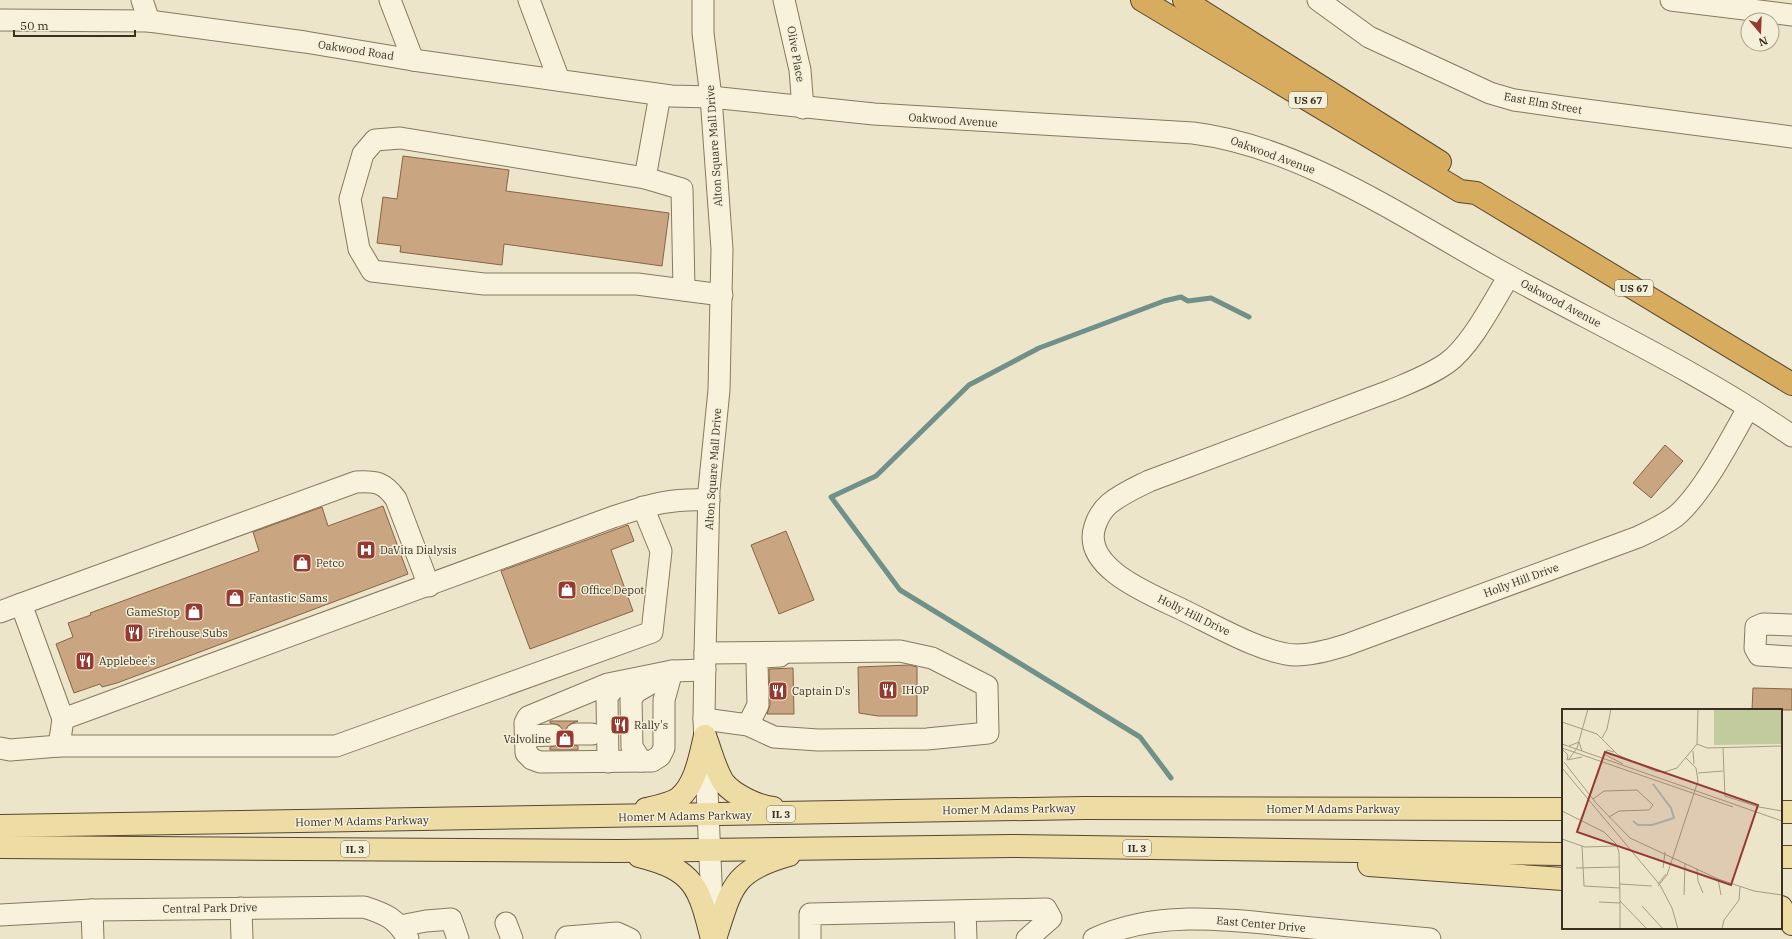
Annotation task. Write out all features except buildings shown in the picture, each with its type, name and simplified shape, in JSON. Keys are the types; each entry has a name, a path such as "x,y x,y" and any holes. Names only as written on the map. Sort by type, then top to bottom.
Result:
{"highway":[{"name":"US 67","path":"1142,0 1460,191 1476,193 1792,384"},
{"name":"US 67","path":"1184,0 1469,180 1476,193"}],"main road":[{"path":"705,728 724,783 746,799 762,807 810,813"},
{"path":"611,817 657,806 678,799 688,786 697,769 705,728"},
{"name":"Homer M Adams Parkway","path":"0,826 1084,808 1562,809"},
{"path":"1012,846 1285,859 1562,879"},
{"name":"IL 3","path":"0,847 619,851 1012,846 1562,854"},
{"path":"714,939 736,882 748,871 771,860 813,848"},
{"path":"619,851 656,860 682,872 695,885 714,939"},
{"path":"1782,908 1792,924"}],"street":[{"path":"142,0 149,21"},
{"path":"390,0 413,60"},
{"path":"528,0 559,80"},
{"name":"Alton Square Mall Drive","path":"703,0 703,33 711,97 722,249 719,390 709,500 705,661 705,728 714,939"},
{"name":"Olive Place","path":"784,0 800,70 803,108"},
{"name":"East Elm Street","path":"1318,0 1370,37 1496,95 1514,100 1570,108 1792,137"},
{"path":"1671,0 1792,15"},
{"name":"Oakwood Road","path":"0,20 149,21 305,42 413,60 660,95 711,97"},
{"path":"645,178 660,95"},
{"name":"Oakwood Avenue","path":"711,97 889,116 1193,133 1218,136 1258,148 1315,170 1342,183 1509,276 1695,376 1792,436"},
{"path":"684,290 682,189 645,178 400,138 375,140 363,154 350,199 359,249 372,271 484,284 637,284 722,295"},
{"name":"Holly Hill Drive","path":"1509,276 1481,322 1458,352 1448,363 1428,375 1392,390 1149,481 1117,497 1102,511 1093,530 1094,544 1102,560 1123,580 1253,643 1278,652 1296,655 1321,652 1346,645 1623,542 1661,525 1684,508 1700,487 1733,436 1748,408"},
{"path":"0,612 356,482 370,481 380,483 389,489 396,499 429,586"},
{"path":"63,719 643,507 661,502 684,499 709,500"},
{"path":"0,748 10,750 59,746 336,746 652,632 661,551 643,507"},
{"path":"21,604 63,719 59,746"},
{"path":"1792,625 1764,624 1756,627 1755,648 1759,655 1792,657"},
{"path":"608,762 607,696 613,689 705,661 802,652 900,651 932,658 986,686 988,733 927,739 818,740 774,737 748,725 705,728"},
{"path":"748,725 758,706 757,662 763,657 781,656 802,652"},
{"path":"663,673 664,748 660,756 652,761 540,762 532,759 526,753 525,723 528,718 536,713 608,684 663,673"},
{"path":"641,761 632,747 631,699 636,692 663,673"},
{"path":"526,736 553,735"},
{"name":"Central Park Drive","path":"0,915 92,910 364,907 385,913 404,932"},
{"path":"241,908 242,939"},
{"path":"810,939 810,914 1046,909 1051,918 1027,939"},
{"path":"92,910 93,939"},
{"path":"965,911 966,939"},
{"path":"404,932 426,921 451,919 458,939"},
{"name":"East Center Drive","path":"1094,939 1130,927 1173,920 1195,919 1314,933 1430,939"},
{"path":"566,939 567,937 617,933 630,939"}],"waterway":[{"path":"1171,778 1140,737 900,590 831,497 876,476 969,385 1039,348 1164,301 1181,297 1188,301 1211,298 1249,317"}],"place":[{"name":"DaVita Dialysis","path":"366,550"},
{"name":"Petco","path":"302,563"},
{"name":"Office Depot","path":"567,590"},
{"name":"Fantastic Sams","path":"235,598"},
{"name":"GameStop","path":"194,612"},
{"name":"Firehouse Subs","path":"134,633"},
{"name":"Applebee's","path":"85,661"},
{"name":"IHOP","path":"888,690"},
{"name":"Captain D's","path":"778,691"},
{"name":"Rally's","path":"620,725"},
{"name":"Valvoline","path":"565,739"}]}
